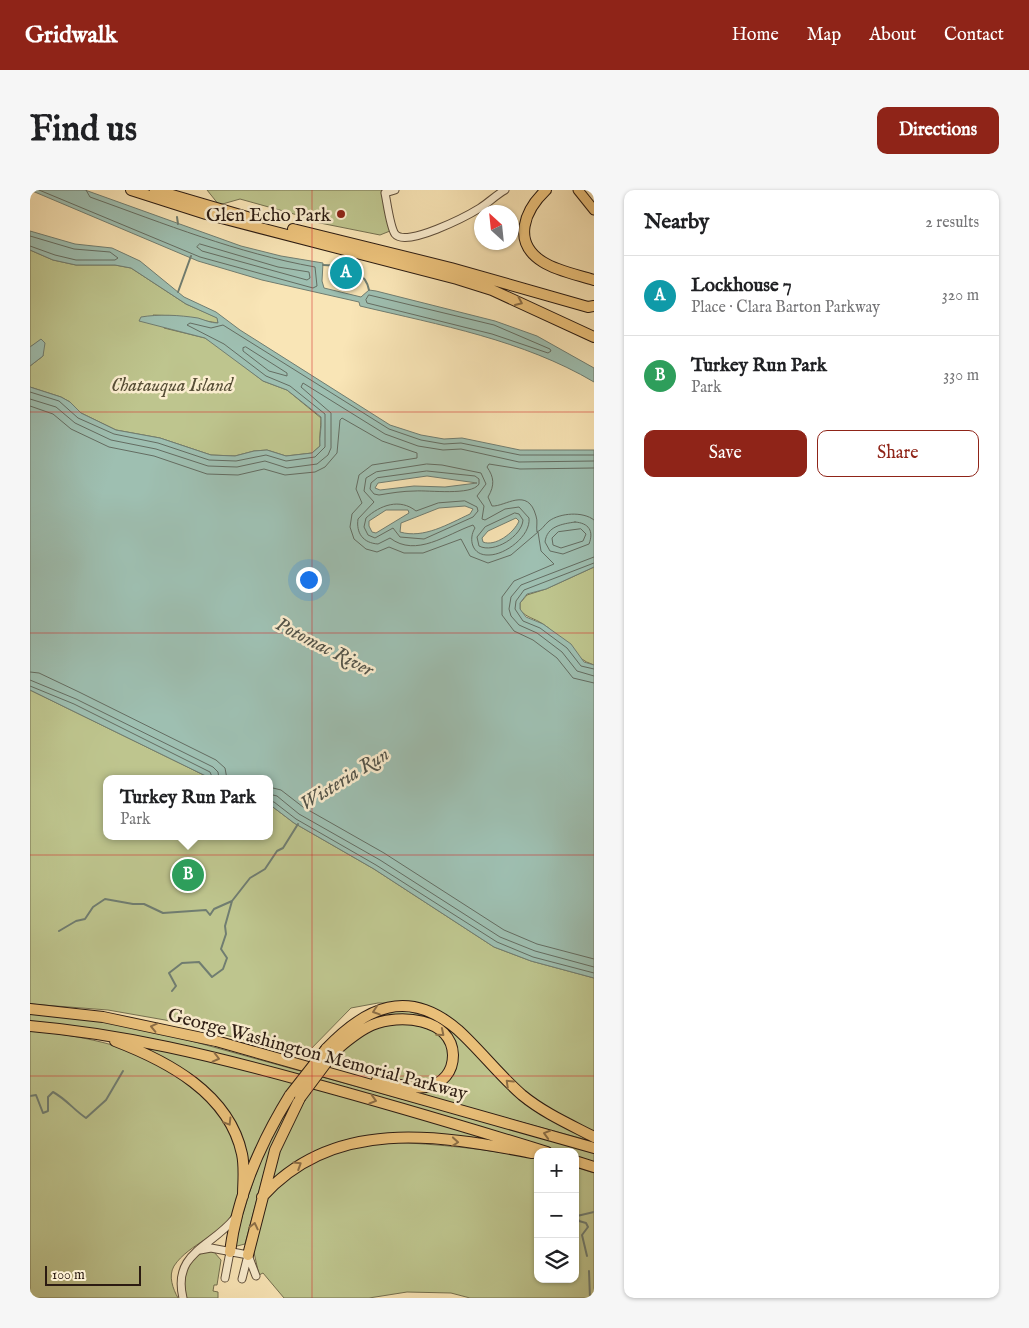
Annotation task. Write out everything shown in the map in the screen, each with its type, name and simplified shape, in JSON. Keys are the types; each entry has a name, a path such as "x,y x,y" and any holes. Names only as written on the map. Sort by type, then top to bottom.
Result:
{"highway":[{"path":"131,190 206,214 379,258 492,290 594,337"},
{"path":"155,190 238,215 451,268 578,304 594,306"},
{"path":"546,190 527,212 524,229 527,243 544,263 594,281"},
{"path":"379,258 396,267"},
{"path":"440,280 492,290"},
{"path":"578,304 594,299"},
{"path":"230,1252 234,1219 261,1151 295,1096 330,1050 351,1025 372,1012 396,1006 419,1008 449,1023 521,1094 537,1106 594,1137"},
{"name":"George Washington Memorial Parkway","path":"30,1009 103,1017 148,1025 216,1041 594,1148"},
{"path":"330,1050 374,1024 404,1019 425,1023 443,1033 451,1044 453,1060 443,1079 425,1088 332,1074"},
{"name":"George Washington Memorial Parkway","path":"30,1026 88,1031 165,1046 256,1068 534,1149"},
{"path":"88,1031 165,1063 183,1074 206,1094 227,1119 237,1137 244,1166 243,1196"},
{"path":"248,1255 275,1150 295,1096"},
{"path":"262,1196 279,1179 303,1161 327,1150 358,1141 412,1138 470,1143 534,1153"},
{"path":"579,1162 594,1167"}],"main road":[{"path":"578,190 594,210"}],"street":[{"path":"395,190 385,193 393,230 399,237 407,239 441,228 480,208 504,190"},
{"path":"183,1298 180,1281 186,1262 234,1219"},
{"path":"197,1251 211,1248 248,1255"},
{"path":"225,1278 230,1252"},
{"path":"248,1255 256,1276"},
{"path":"242,1279 248,1255"}],"green space":[{"name":"Glen Echo Park","path":"207,190 382,190 390,231 380,235 300,219 301,216 240,199 219,205"},
{"name":"Chatauqua Island","path":"30,250 53,260 76,265 115,265 131,268 186,304 218,318 218,323 176,316 153,315 164,328 205,338 263,381 287,390 321,418 320,446 312,453 286,456 267,450 235,456 211,455 160,438 116,430 81,413 70,402 61,397 30,387 30,366 43,356 41,340 30,347"},
{"path":"594,567 594,665 580,658 540,622 523,613 520,610 520,603 527,595 546,589"},
{"path":"30,690 204,775 103,775 103,840 273,840 273,807 294,823 374,869 494,947 531,961 594,978 594,1133 536,1102 509,1080 465,1033 400,1003 378,1003 351,1008 305,1055 165,1020 108,1010 30,1004"},
{"path":"390,1011 408,1011 439,1021 454,1031 477,1056 591,1141 388,1086 416,1089 452,1072 449,1037 403,1017 338,1041 361,1021"},
{"path":"30,1012 93,1019 166,1034 594,1152 594,1164 579,1159 579,1148 544,1148 349,1090 30,1023"},
{"path":"394,1022 426,1028 443,1039 449,1055 446,1070 441,1077 425,1085 417,1085 330,1065 358,1038"},
{"path":"30,1031 94,1040 126,1049 155,1061 201,1093 215,1107 232,1134 240,1164 241,1180 239,1195 229,1219 214,1233 188,1251 174,1266 171,1278 178,1298 30,1298"},
{"path":"142,1047 212,1060 295,1081 247,1176 236,1127 162,1058"},
{"path":"313,1087 515,1145 417,1134 387,1134 358,1137 330,1145 301,1159 271,1180 288,1132"},
{"path":"293,1098 296,1099 270,1150 245,1244 237,1246 235,1244 240,1224 258,1168 265,1150"},
{"path":"388,1142 500,1152 534,1158 534,1283 579,1283 579,1168 594,1173 594,1298 470,1298 451,1293 407,1292 369,1298 284,1298 263,1273 259,1275 253,1248 265,1198 276,1185 331,1151"},
{"path":"209,1250 214,1252 221,1260 217,1285 214,1285 213,1291 218,1292 218,1298 186,1298 183,1276 194,1257"}],"water":[{"path":"30,190 85,190 241,246 281,256 323,263 322,281 324,288 361,297 369,290 376,291 495,321 537,336 594,368 594,382 567,367 539,355 480,335 360,306 359,302 262,280 198,261"},
{"name":"Potomac River","path":"30,231 75,244 112,248 140,261 184,297 216,312 240,330 390,425 421,435 444,439 462,438 520,450 594,450 594,567 546,589 527,594 520,603 520,609 526,617 543,624 571,644 584,662 594,665 594,978 531,961 494,947 374,869 294,823 273,807 273,775 204,775 30,690 30,387 61,397 70,402 81,413 116,430 160,438 211,455 235,456 267,450 286,456 312,453 320,446 321,417 287,390 263,381 205,338 139,321 141,317 155,315 184,316 218,323 217,318 186,304 131,268 115,265 76,265 53,260 30,250","holes":["427,476 477,483 445,487 414,486 380,490 375,488 378,483","465,506 473,509 470,514 445,526 418,534 400,532 401,523 439,508","386,510 408,510 409,513 376,533 372,532 369,521","516,518 519,521 517,526 504,538 493,543 483,542 482,538 488,531"]},
{"path":"41,339 45,343 43,356 30,366 30,347"}],"waterway":[{"path":"177,217 178,224"},
{"path":"178,292 191,256"},
{"path":"323,265 345,267 358,273 367,283 369,290"},
{"name":"Wisteria Run","path":"172,991 176,986 169,973 182,963 199,962 212,977 223,969 227,958 221,949 226,934 225,926 232,901 250,878 265,869 277,851 283,848 298,824"},
{"path":"59,931 76,921 85,919 93,907 105,899 144,904 163,913 206,910 210,915 214,909 232,901"},
{"name":"Wisteria Run","path":"30,1096 36,1095 43,1113 48,1111 48,1097 53,1092 86,1118 106,1100 123,1071"},
{"path":"587,1256 582,1235 588,1227 586,1223 579,1221 577,1216 594,1212"},
{"path":"589,1271 590,1298"}],"place":[{"name":"Glen Echo Park","path":"341,214"},
{"name":"Lockhouse 7","path":"346,273"},
{"name":"Turkey Run Park","path":"188,875"}]}
